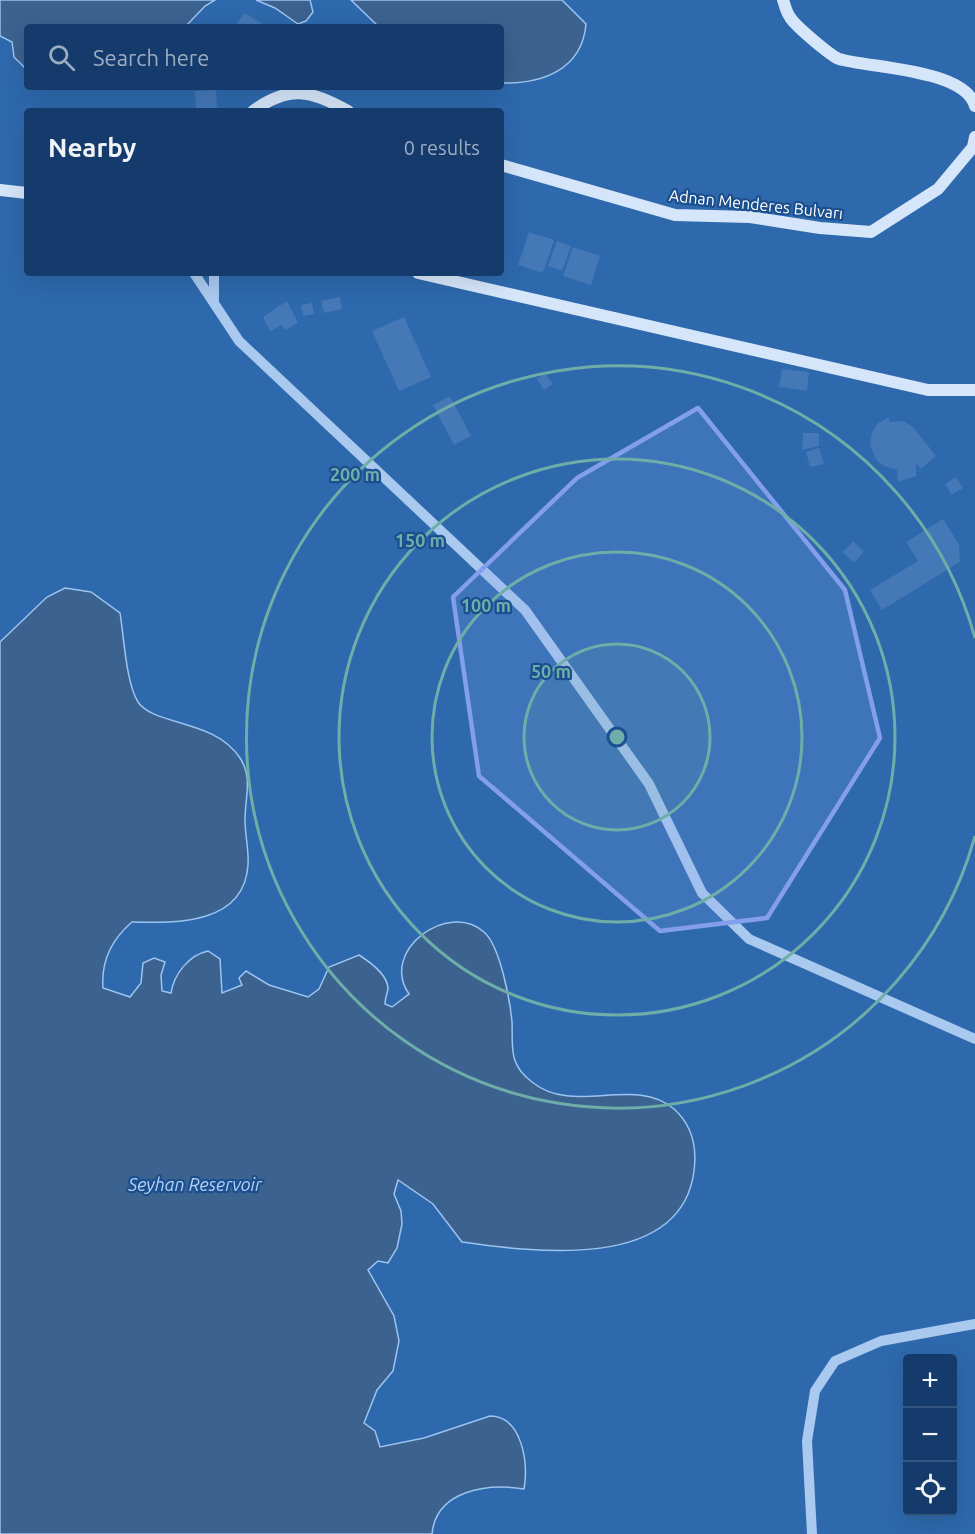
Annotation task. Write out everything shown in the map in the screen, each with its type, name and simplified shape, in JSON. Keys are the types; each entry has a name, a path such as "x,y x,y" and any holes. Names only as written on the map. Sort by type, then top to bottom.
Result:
{"main road":[{"path":"783,0 790,19 837,58 893,67 953,83 974,100 975,106"},
{"path":"257,108 269,100 304,91 341,108"},
{"name":"Adnan Menderes Bulvarı","path":"504,166 675,215 750,217 820,228 871,232 938,189 973,147 975,137"},
{"path":"0,190 24,193"},
{"path":"431,276 928,390 975,390"}],"street":[{"path":"196,276 239,341 525,610 649,784 702,893 741,932 749,939 975,1039"},
{"path":"214,276 214,301"},
{"path":"812,1534 807,1441 815,1391 835,1361 882,1341 975,1324"}],"highlighted area":[{"path":"698,408 845,590 880,738 767,918 660,931 479,776 453,597 577,478"}],"shaded area":[{"path":"0,0 975,0 975,1534 0,1534"}],"water":[{"path":"0,0 215,0 205,6 188,24 24,24 24,67 14,57 12,42 0,36"},
{"path":"256,0 310,0 313,12 306,21 298,24 275,8"},
{"path":"351,0 562,0 586,24 583,40 577,53 557,71 531,81 504,83 504,24 376,24"},
{"name":"Seyhan Reservoir","path":"65,588 91,592 120,613 128,672 138,702 146,710 201,729 229,745 244,765 247,780 245,820 248,865 244,885 234,899 221,910 205,916 168,922 132,922 118,936 109,952 104,969 103,988 130,997 141,983 143,963 154,958 165,962 161,975 162,991 171,993 175,979 184,966 201,953 208,951 220,959 222,993 242,985 239,978 246,971 269,985 308,997 319,989 329,967 359,955 382,974 388,989 385,1004 392,1007 409,994 402,978 403,962 410,947 422,935 437,926 453,922 469,924 484,932 495,949 511,1012 513,1055 524,1075 549,1092 566,1096 623,1094 658,1099 680,1115 692,1137 694,1171 683,1203 662,1226 634,1240 600,1248 564,1251 462,1242 433,1204 398,1180 394,1194 401,1211 402,1224 397,1248 388,1263 378,1261 368,1270 394,1316 399,1341 393,1371 377,1390 364,1423 375,1431 380,1447 424,1438 490,1416 501,1418 510,1424 516,1433 524,1455 524,1489 495,1487 480,1489 453,1499 436,1519 432,1534 0,1534 0,642 47,597"}],"building":[{"path":"244,13 263,24 237,24"},
{"path":"216,90 217,108 196,108 195,91"},
{"path":"529,232 554,240 543,273 518,265"},
{"path":"557,241 571,246 562,271 548,266"},
{"path":"573,247 600,256 591,285 563,276"},
{"path":"340,297 342,309 324,313 321,301"},
{"path":"287,301 298,323 285,330 282,325 270,331 263,317"},
{"path":"312,303 314,314 303,316 301,305"},
{"path":"404,317 431,377 399,391 372,331"},
{"path":"782,369 809,372 807,391 779,387"},
{"path":"545,373 553,384 544,390 537,379"},
{"path":"450,396 471,436 454,445 433,405"},
{"path":"888,417 890,422 903,421 913,427 936,456 921,469 916,463 916,476 898,482 897,470 877,461 870,445 872,432 877,424"},
{"path":"803,433 819,433 819,446 802,450"},
{"path":"819,448 824,464 810,467 806,452"},
{"path":"956,477 963,488 952,495 945,484"},
{"path":"943,519 959,544 960,562 882,610 870,590 918,561 906,542"},
{"path":"853,541 864,552 854,563 843,552"}]}
